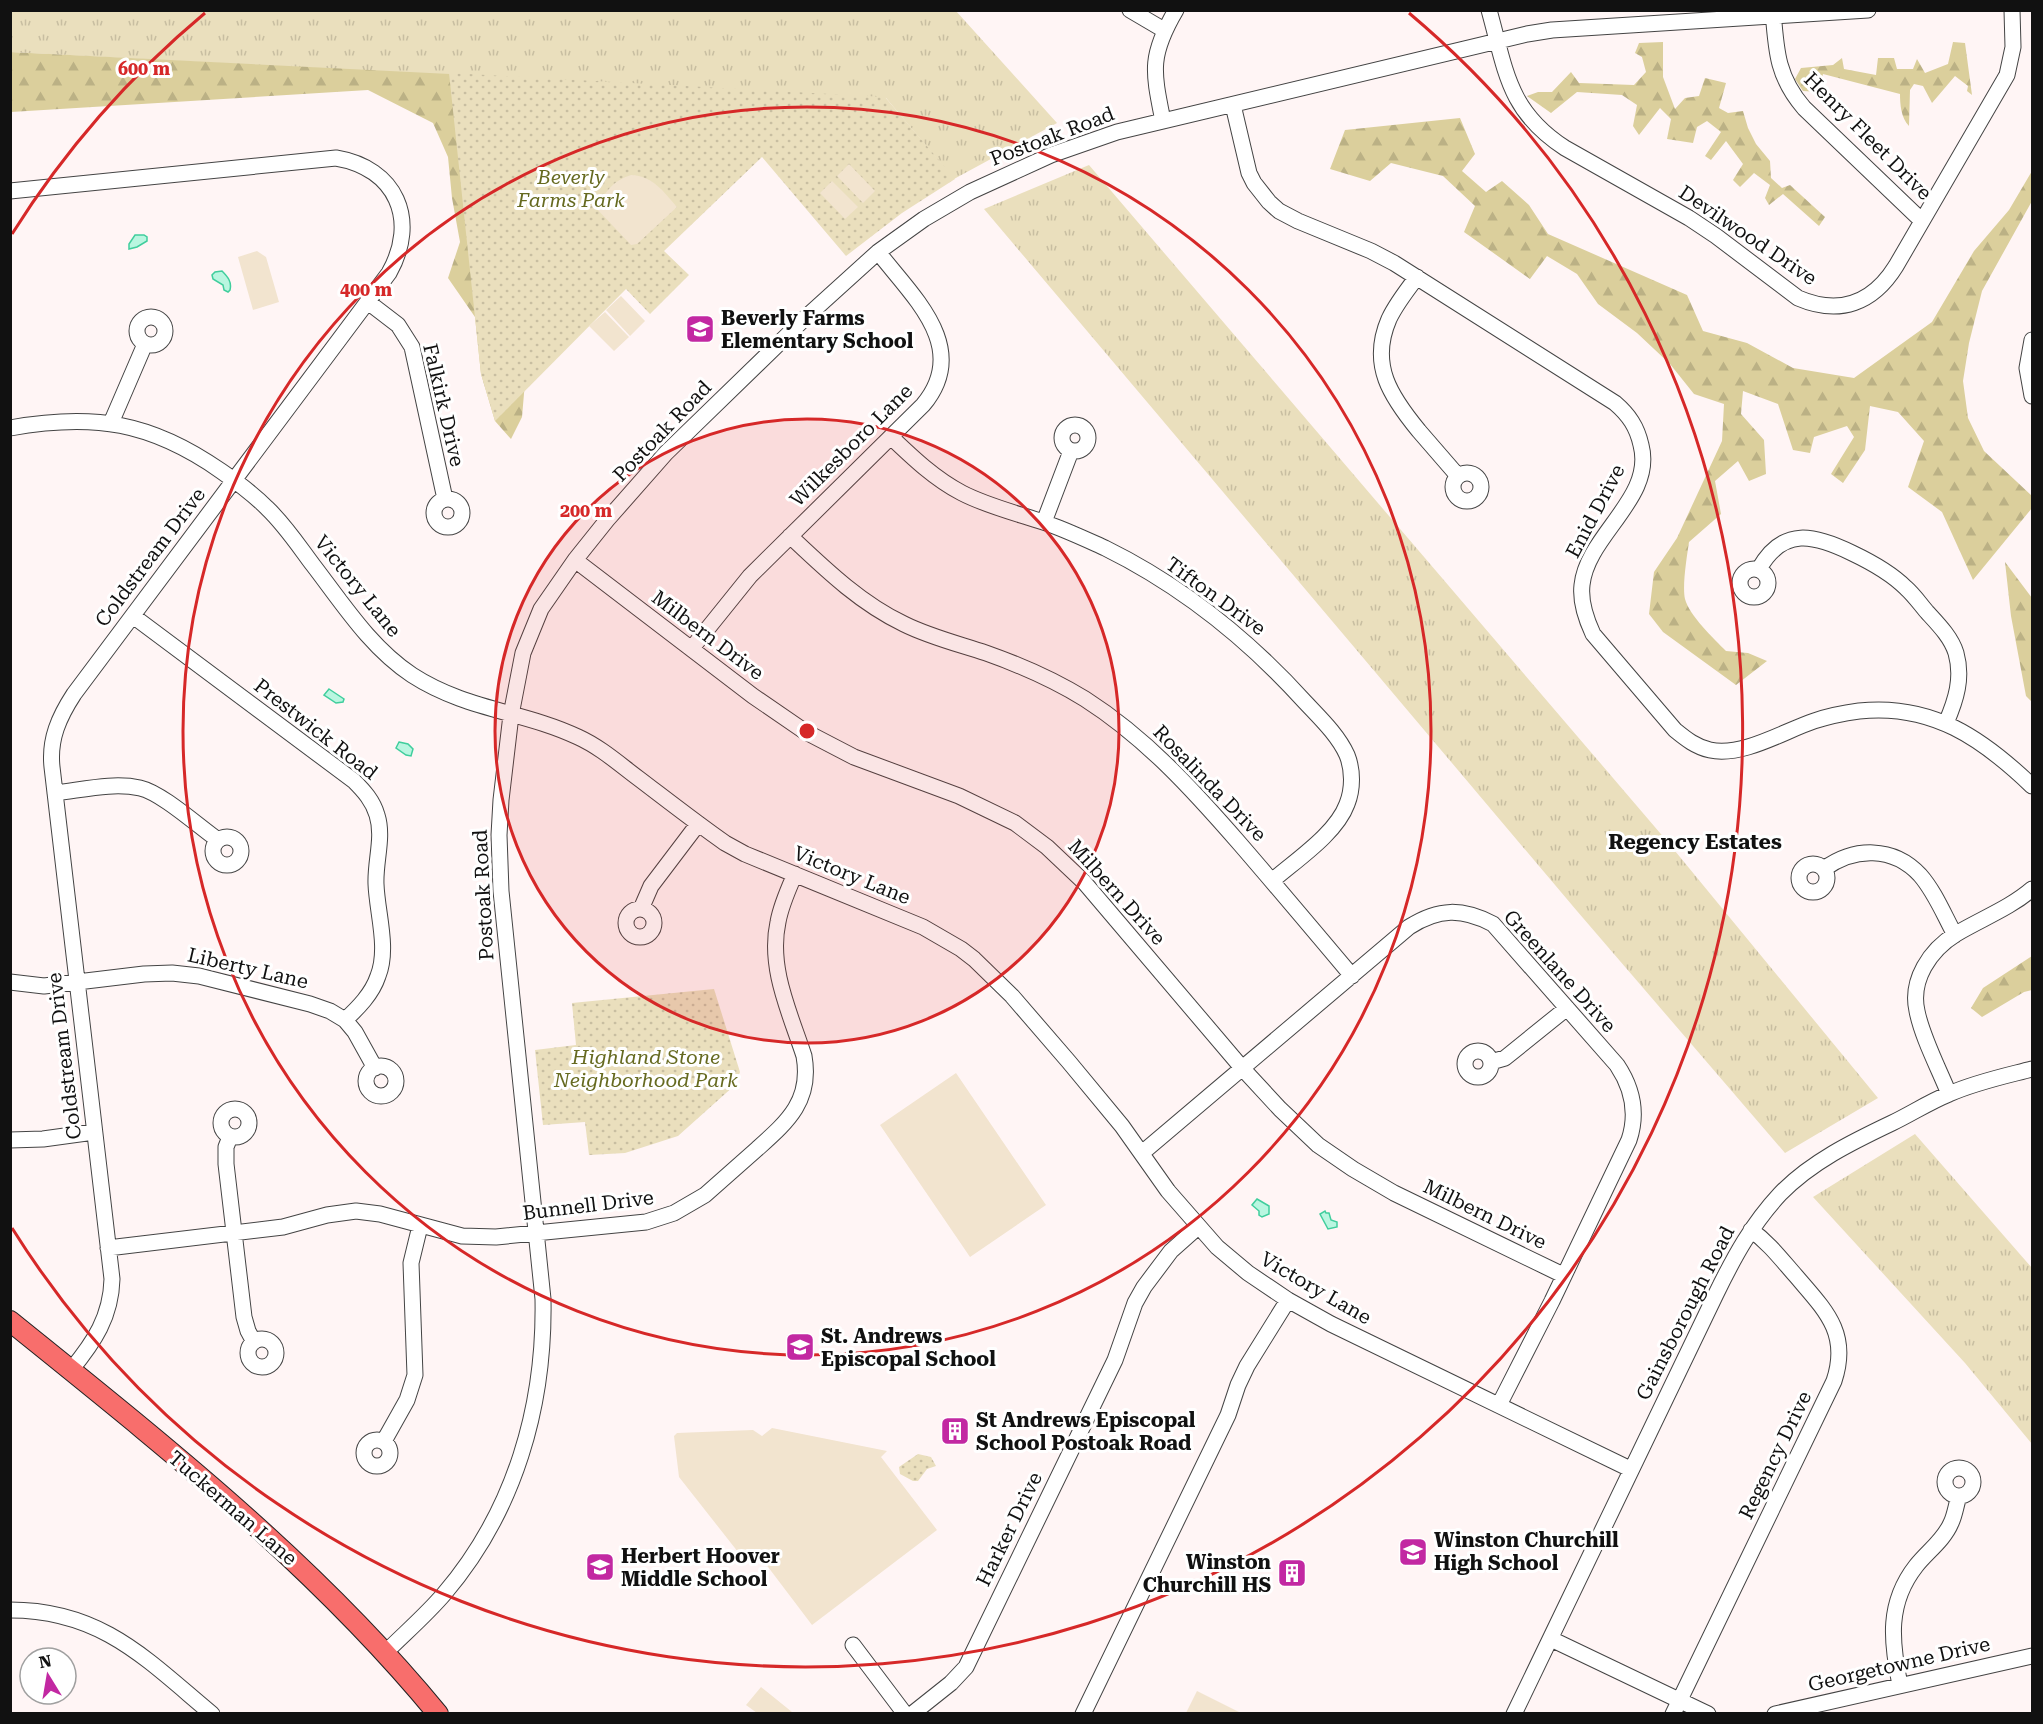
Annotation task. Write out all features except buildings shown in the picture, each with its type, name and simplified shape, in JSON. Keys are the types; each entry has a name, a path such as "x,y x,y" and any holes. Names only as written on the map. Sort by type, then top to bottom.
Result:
{"main road":[{"name":"Tuckerman Lane","path":"10,1321 244,1514 315,1580 386,1652 438,1713"}],"street":[{"path":"1130,10 1164,30"},
{"path":"1163,121 1155,80 1155,58 1164,30 1176,10"},
{"name":"Devilwood Drive","path":"1489,10 1503,67 1513,94 1527,116 1546,136 1699,225 1798,298 1822,306 1844,305 1863,299 1887,281 2007,75 2013,47 2012,10"},
{"name":"Postoak Road","path":"386,1652 430,1609 465,1568 488,1532 518,1468 534,1411 542,1360 543,1299 499,861 501,800 518,673 531,631 541,609 575,560 631,491 666,453 812,311 878,252 924,219 970,192 1051,155 1117,132 1497,40 1552,30 1774,13 1868,10"},
{"name":"Henry Fleet Drive","path":"1774,13 1779,64 1786,82 1797,99 1922,221"},
{"name":"Enid Drive","path":"1233,105 1254,183 1279,211 1371,251 1416,277 1616,403 1626,412 1634,425 1643,451 1639,480 1586,568 1582,585 1582,603 1593,634 1675,730 1700,747 1727,751 1741,749 1815,720 1860,711 1882,710 1912,714 1946,723 1993,750 2032,786"},
{"name":"Coldstream Drive","path":"10,191 336,158 349,160 367,168 383,180 397,199 402,217 402,239 395,262 368,302 74,694 54,731 51,756 112,1279 109,1306 100,1330 71,1370"},
{"name":"Wilkesboro Lane","path":"692,648 748,578 923,405 935,386 943,361 938,334 928,317 878,252"},
{"path":"1416,277 1395,307 1386,327 1381,360 1384,379 1398,405 1458,476"},
{"name":"Falkirk Drive","path":"368,302 398,325 412,347 445,499"},
{"path":"2032,340 2027,369 2032,396"},
{"path":"111,423 145,344"},
{"name":"Victory Lane","path":"10,428 68,421 111,423 139,429 200,456 268,508 376,646 425,683 471,704 567,732 588,742 725,843 923,927 974,959 1026,1011 1100,1099 1168,1191 1198,1227 1239,1267 1288,1300 1331,1324 1630,1469"},
{"name":"Tifton Drive","path":"891,437 921,465 962,493 1044,522 1106,549 1194,601 1222,621 1272,666 1319,716 1340,743 1348,760 1352,778 1348,803 1342,816 1330,831 1272,881"},
{"path":"1044,522 1071,451"},
{"name":"Rosalinda Drive","path":"790,536 839,582 880,611 938,638 1032,671 1084,699 1111,717 1169,765 1272,881 1352,976"},
{"path":"1759,569 1766,556 1780,544 1797,538 1810,538 1826,541 1864,559 1894,577 1936,622 1955,651 1959,686 1946,723"},
{"name":"Milbern Drive","path":"575,560 765,705 819,740 854,757 978,804 1015,823 1047,847 1091,889 1243,1069 1293,1123 1318,1145 1394,1193 1563,1275"},
{"name":"Prestwick Road","path":"133,616 354,781 370,799 380,829 376,883 382,947 381,962 378,976 369,994 345,1020"},
{"path":"55,793 110,786 139,788 155,794 218,840"},
{"path":"641,909 651,885 698,824"},
{"path":"1824,869 1856,853 1884,854 1900,859 1921,876 1955,935"},
{"name":"Bunnell Drive","path":"108,1248 283,1227 327,1215 356,1211 380,1214 462,1236 496,1237 646,1222 674,1213 705,1195 785,1124 794,1113 803,1091 806,1065 778,978 775,952 778,921 795,874"},
{"path":"1949,1094 1917,1011 1916,995 1920,976 1927,960 1940,945 2032,890"},
{"name":"Greenlane Drive","path":"1142,1154 1399,935 1421,920 1438,913 1460,912 1485,920 1500,930 1621,1071 1631,1090 1634,1109 1629,1140 1499,1405"},
{"name":"Liberty Lane","path":"10,982 44,986 144,974 172,973 199,976 330,1011 345,1020 355,1032 375,1068"},
{"path":"1491,1062 1511,1054 1567,1008"},
{"name":"Gainsborough Road","path":"1514,1713 1630,1469 1726,1274 1751,1230 1782,1192 1826,1157 1949,1094 2032,1069"},
{"path":"10,1140 43,1139 94,1132"},
{"path":"230,1137 226,1147 226,1164 234,1233 244,1317 254,1342"},
{"path":"384,1441 407,1400 415,1375 411,1263 420,1226"},
{"name":"Harker Drive","path":"912,1713 951,1683 966,1667 1116,1358 1144,1287 1167,1256 1198,1227"},
{"name":"Regency Drive","path":"1676,1707 1828,1394 1839,1360 1837,1334 1825,1310 1766,1241 1751,1230"},
{"path":"1083,1713 1228,1415 1238,1384 1288,1300"},
{"path":"1900,1685 1893,1652 1892,1630 1895,1610 1903,1589 1915,1568 1951,1524 1959,1496"},
{"path":"10,1610 43,1613 99,1628 132,1647 212,1713"},
{"path":"1551,1639 1676,1707 1708,1713"},
{"path":"853,1645 905,1713"},
{"name":"Georgetowne Drive","path":"1774,1713 2032,1656"}],"green space":[{"path":"10,11 956,11 1057,123 954,179 886,98 11,52"},
{"path":"1663,42 1663,77 1675,109 1685,98 1699,96 1705,78 1726,83 1719,108 1728,113 1743,111 1756,144 1770,161 1771,178 1782,188 1790,185 1825,217 1819,226 1783,194 1769,205 1765,198 1770,185 1754,173 1740,187 1733,180 1743,164 1726,141 1711,160 1705,156 1721,132 1707,121 1697,127 1693,143 1667,139 1671,119 1660,108 1639,135 1633,126 1637,105 1622,95 1577,92 1551,113 1527,96 1538,92 1552,92 1571,72 1579,83 1634,85 1646,72 1642,57 1635,53 1639,43"},
{"path":"1953,42 1965,43 1972,95 1967,91 1968,86 1955,76 1932,103 1923,86 1914,84 1910,90 1909,126 1903,115 1900,94 1823,74 1819,92 1803,91 1795,79 1801,68 1833,65 1842,58 1844,69 1876,75 1878,58 1894,58 1897,69 1913,69 1917,59 1925,73 1948,64"},
{"path":"10,52 450,74 525,382 522,417 511,439 495,421 481,374 475,317 448,278 460,242 448,157 433,123 368,90 11,112"},
{"name":"Beverly Farms Park","path":"449,73 885,97 955,179 902,213 846,256 762,157 664,251 689,275 650,314 626,289 495,421 481,374"},
{"path":"1460,118 1475,154 1462,171 1486,192 1502,181 1529,205 1548,234 1687,295 1703,331 1747,343 1793,368 1854,378 1932,322 1974,251 2009,210 2032,171 2032,201 1982,291 1969,343 1963,381 1968,418 1984,451 2032,496 2032,508 1973,580 1942,512 1908,487 1924,441 1898,412 1870,406 1865,450 1843,483 1831,474 1854,437 1847,426 1814,437 1810,453 1793,450 1778,404 1743,391 1741,414 1764,440 1766,474 1749,481 1738,461 1715,481 1721,514 1689,542 1684,587 1685,599 1691,612 1726,651 1748,653 1767,661 1736,685 1663,632 1649,614 1654,572 1677,538 1722,441 1724,404 1694,394 1670,364 1637,333 1598,304 1577,274 1547,256 1530,279 1464,232 1475,206 1443,176 1391,163 1370,181 1330,169 1345,130"},
{"path":"1089,165 1666,840 1878,1098 1785,1153 1577,911 984,209"},
{"path":"2005,562 2032,598 2032,702 2026,696 2011,616"},
{"path":"2032,956 2032,990 2024,992 1982,1017 1971,1008 1983,988"},
{"name":"Highland Stone Neighborhood Park","path":"714,989 740,1072 735,1085 678,1136 625,1153 589,1155 585,1122 543,1125 535,1050 576,1045 572,1003"},
{"path":"1915,1134 2032,1268 2032,1444 1965,1363 1813,1197"},
{"path":"918,1454 931,1457 936,1466 927,1469 918,1481 913,1481 900,1474 899,1467"}],"shaded area":[{"path":"849,164 875,191 863,203 837,176"},
{"path":"631,175 652,181 677,207 637,244 631,245 596,208 614,184"},
{"path":"832,181 858,207 845,219 820,193"},
{"path":"135,235 144,235 147,241 129,249 129,244"},
{"path":"257,251 266,257 279,302 253,310 238,257"},
{"path":"222,271 230,282 228,292 224,290 223,285 213,279 212,275 215,272"},
{"path":"621,296 645,321 630,336 606,310"},
{"path":"605,312 629,337 614,351 589,326"},
{"path":"329,689 344,699 343,702 336,703 324,695"},
{"path":"399,742 408,744 413,749 411,756 396,748"},
{"path":"956,1073 1046,1205 970,1257 880,1125"},
{"path":"1257,1199 1269,1206 1269,1214 1262,1217 1259,1215 1259,1211 1252,1205"},
{"path":"1325,1211 1329,1213 1331,1220 1337,1222 1337,1227 1328,1229 1320,1214"},
{"path":"772,1428 887,1451 881,1457 937,1530 812,1625 756,1551 746,1558 738,1552 679,1477 674,1436 677,1433 753,1430 762,1436"},
{"path":"761,1687 792,1712 757,1713 746,1705"},
{"path":"1197,1691 1241,1713 1186,1713"}],"place":[{"name":"Beverly Farms Elementary School","path":"700,329"},
{"name":"St. Andrews Episcopal School","path":"800,1347"},
{"name":"St Andrews Episcopal School Postoak Road","path":"955,1431"},
{"name":"Winston Churchill High School","path":"1413,1552"},
{"name":"Herbert Hoover Middle School","path":"600,1567"},
{"name":"Winston Churchill HS","path":"1292,1573"}],"district":[{"name":"Regency Estates","path":"1695,842"}]}
